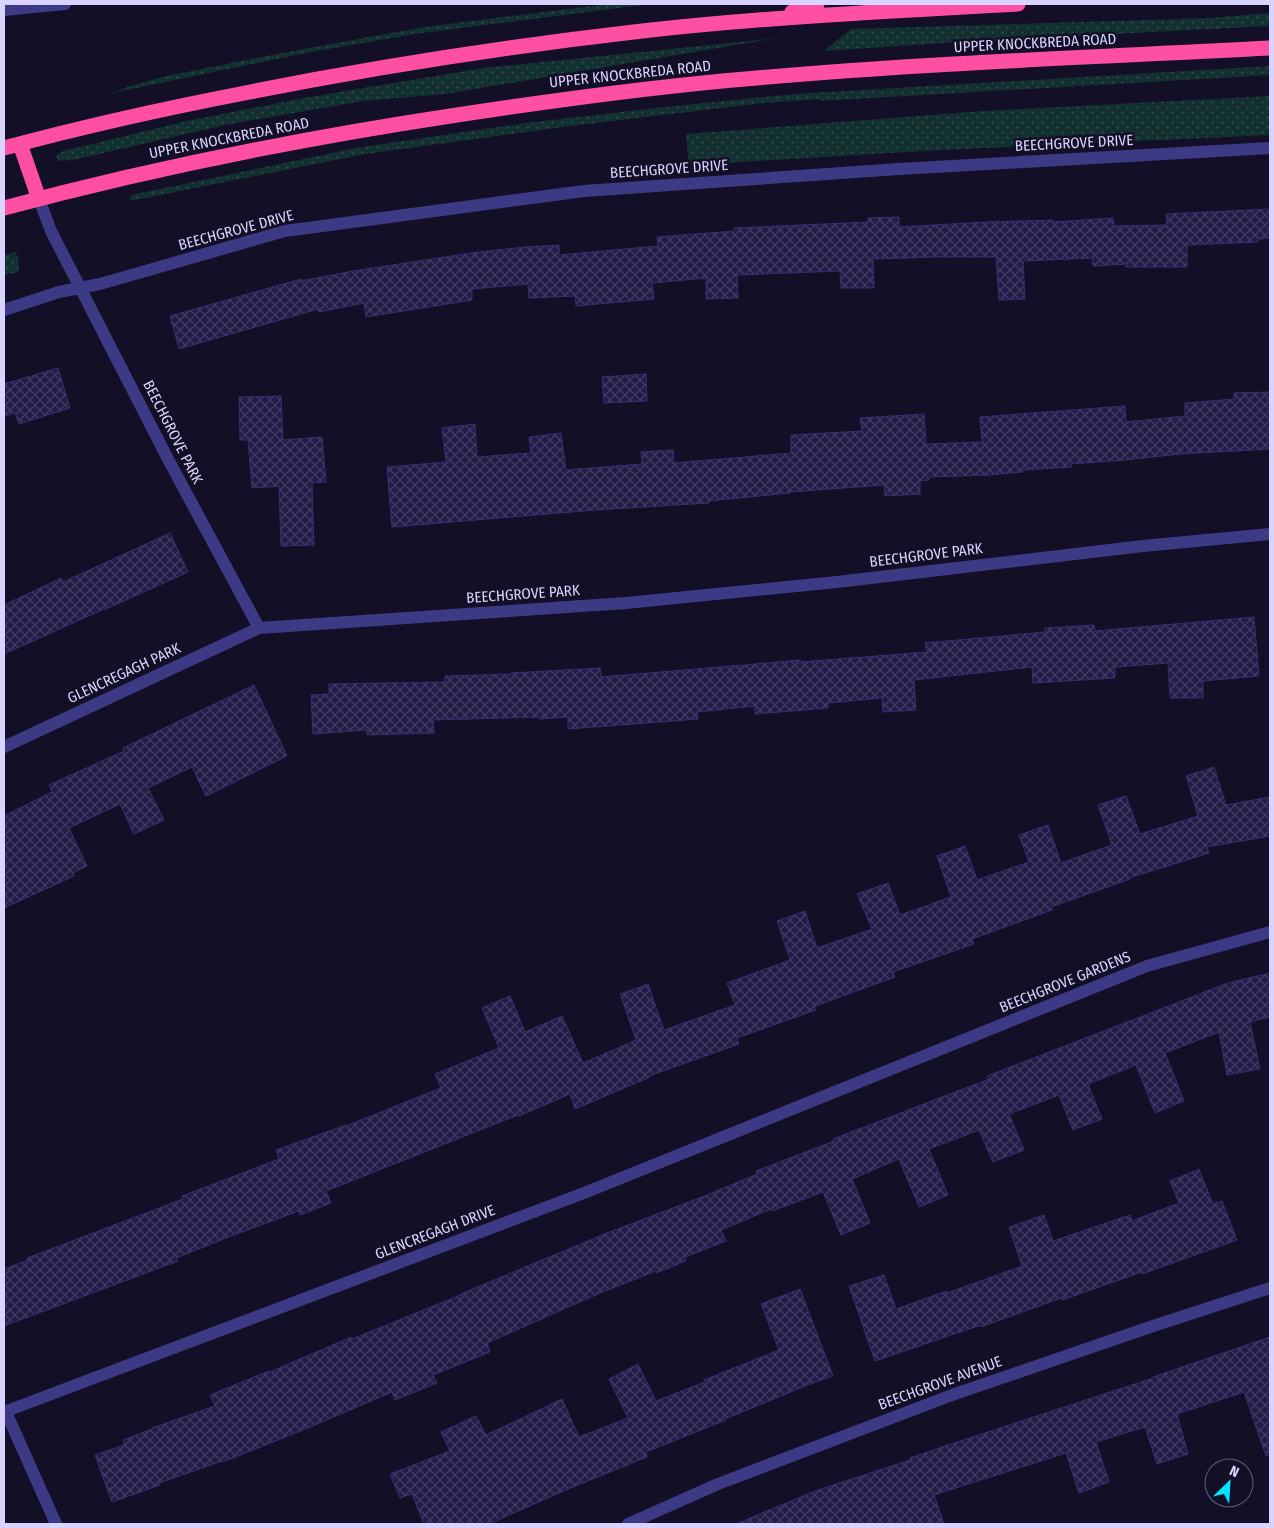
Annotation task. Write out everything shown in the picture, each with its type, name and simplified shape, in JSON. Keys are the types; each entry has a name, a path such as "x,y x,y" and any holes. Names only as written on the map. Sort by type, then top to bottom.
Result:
{"highway":[{"path":"769,19 817,4"},
{"path":"4,148 159,110 420,60 644,31 769,19 1018,4"},
{"name":"UPPER KNOCKBREDA ROAD","path":"4,208 38,198 198,161 372,128 553,100 755,78 904,67 1270,48"},
{"path":"20,144 38,198"}],"street":[{"path":"4,10 65,4"},
{"name":"BEECHGROVE DRIVE","path":"4,310 59,292 100,284 285,231 584,191 899,169 1270,148"},
{"name":"BEECHGROVE PARK","path":"38,198 50,231 169,461 259,628 626,603 837,582 1143,546 1270,534"},
{"name":"GLENCREGAGH PARK","path":"4,747 259,628"},
{"name":"BEECHGROVE GARDENS","path":"876,1076 1148,966 1270,932"},
{"name":"GLENCREGAGH DRIVE","path":"5,1412 584,1193 876,1076"},
{"name":"BEECHGROVE AVENUE","path":"628,1524 718,1484 952,1395 1270,1288"},
{"path":"5,1412 56,1524"}],"green space":[{"path":"609,4 650,4 415,34 311,52 112,93 162,77 424,27"},
{"path":"1270,13 1270,26 824,51 851,29 1210,18"},
{"path":"778,38 445,94 363,101 225,125 73,160 59,161 56,156 63,151 187,121 298,99 483,68"},
{"path":"1270,66 1270,75 763,103 562,127 365,154 130,201 131,195 356,148 526,123 795,94"},
{"path":"1270,96 1270,135 923,151 689,165 686,134 983,111"},
{"path":"16,252 19,272 4,275 4,255"}],"building":[{"path":"1270,209 1270,238 1258,239 1258,242 1187,245 1187,267 1126,267 1126,264 1093,266 1092,258 1023,261 1025,299 999,300 996,257 935,257 873,259 874,288 841,288 840,271 737,275 738,298 706,299 706,278 652,283 654,299 576,306 575,296 529,298 528,284 472,289 472,300 366,317 364,303 319,312 318,309 179,349 170,316 301,279 301,281 478,252 526,247 559,245 559,255 658,246 657,237 734,231 734,228 868,222 868,218 899,217 899,227 1113,218 1114,226 1167,225 1166,214"},
{"path":"58,368 70,408 19,424 15,413 4,416 4,384"},
{"path":"646,374 647,401 604,403 602,377"},
{"path":"1270,392 1270,449 1180,454 1071,464 1072,467 1023,470 1023,472 989,475 929,477 929,480 920,481 920,494 885,496 884,485 790,492 709,501 709,503 595,510 392,527 387,467 446,462 442,428 475,424 477,457 531,453 529,437 561,433 566,470 642,464 641,452 673,450 674,463 791,453 791,435 862,431 860,418 924,414 926,444 982,442 980,417 1125,406 1126,422 1185,416 1185,403 1234,399 1234,393"},
{"path":"281,396 283,440 322,437 326,482 312,483 314,545 281,546 279,486 252,488 248,440 240,440 239,397"},
{"path":"170,533 188,572 4,654 4,605 61,578 63,582"},
{"path":"1254,617 1259,676 1203,681 1203,698 1170,698 1168,663 1115,667 1115,678 1033,683 1032,667 914,680 916,710 883,712 882,698 828,703 828,708 755,714 755,706 697,712 698,719 568,729 568,717 539,719 539,717 433,720 434,733 367,735 367,730 313,734 311,695 329,694 329,684 445,682 445,676 600,668 601,677 800,660 800,662 927,652 925,643 1045,632 1045,628 1094,625 1095,631"},
{"path":"254,685 287,756 206,796 192,767 148,788 164,820 134,834 120,804 69,828 87,866 73,873 74,876 4,908 4,816 52,792 49,785 124,751 123,748"},
{"path":"1214,767 1226,805 1270,797 1270,836 1207,847 1209,853 1129,878 1051,907 1052,910 972,939 974,944 893,972 895,977 815,1006 816,1010 737,1038 739,1044 649,1076 575,1109 570,1094 519,1116 326,1191 331,1203 300,1215 299,1211 234,1235 176,1258 178,1261 4,1326 4,1269 28,1260 27,1258 183,1199 182,1196 279,1159 276,1150 346,1126 441,1088 435,1074 499,1048 482,1008 510,996 525,1032 562,1016 583,1063 636,1040 620,994 648,984 664,1030 735,1005 727,983 790,960 777,921 805,911 817,948 872,929 857,894 888,883 900,915 951,897 937,856 965,846 977,880 1029,862 1019,835 1048,825 1061,863 1112,845 1098,805 1126,796 1140,834 1198,816 1186,776"},
{"path":"1270,973 1270,1017 1250,1022 1260,1069 1227,1075 1219,1032 1165,1053 1184,1101 1155,1113 1136,1065 1088,1084 1102,1119 1073,1130 1059,1095 1009,1114 1024,1150 993,1162 979,1130 929,1149 948,1195 919,1207 899,1159 852,1179 870,1223 841,1235 823,1192 772,1211 771,1209 721,1230 726,1241 685,1257 686,1261 598,1294 487,1343 490,1352 433,1375 437,1383 395,1400 392,1392 223,1462 159,1483 160,1485 112,1502 95,1455 124,1445 123,1440 152,1428 215,1406 210,1395 270,1372 351,1337 352,1339 463,1294 607,1233 707,1195 757,1174 756,1171 834,1141 833,1139 989,1079 987,1076 1228,983"},
{"path":"1199,1169 1213,1204 1222,1201 1237,1240 1142,1274 1142,1272 1062,1300 1061,1298 981,1327 981,1325 875,1361 849,1286 884,1275 896,1309 947,1291 947,1293 1022,1266 1009,1227 1044,1215 1053,1241 1130,1215 1132,1221 1179,1203 1170,1181"},
{"path":"800,1289 833,1376 646,1452 647,1457 489,1524 424,1524 412,1494 400,1498 390,1474 450,1451 441,1432 476,1416 486,1435 562,1399 579,1437 628,1418 609,1379 638,1364 656,1401 779,1350 761,1304"},
{"path":"1270,1337 1270,1455 1266,1456 1244,1392 1177,1414 1188,1454 1157,1464 1145,1427 1096,1442 1109,1482 1079,1493 1066,1453 934,1495 944,1524 736,1524 815,1491"}]}
